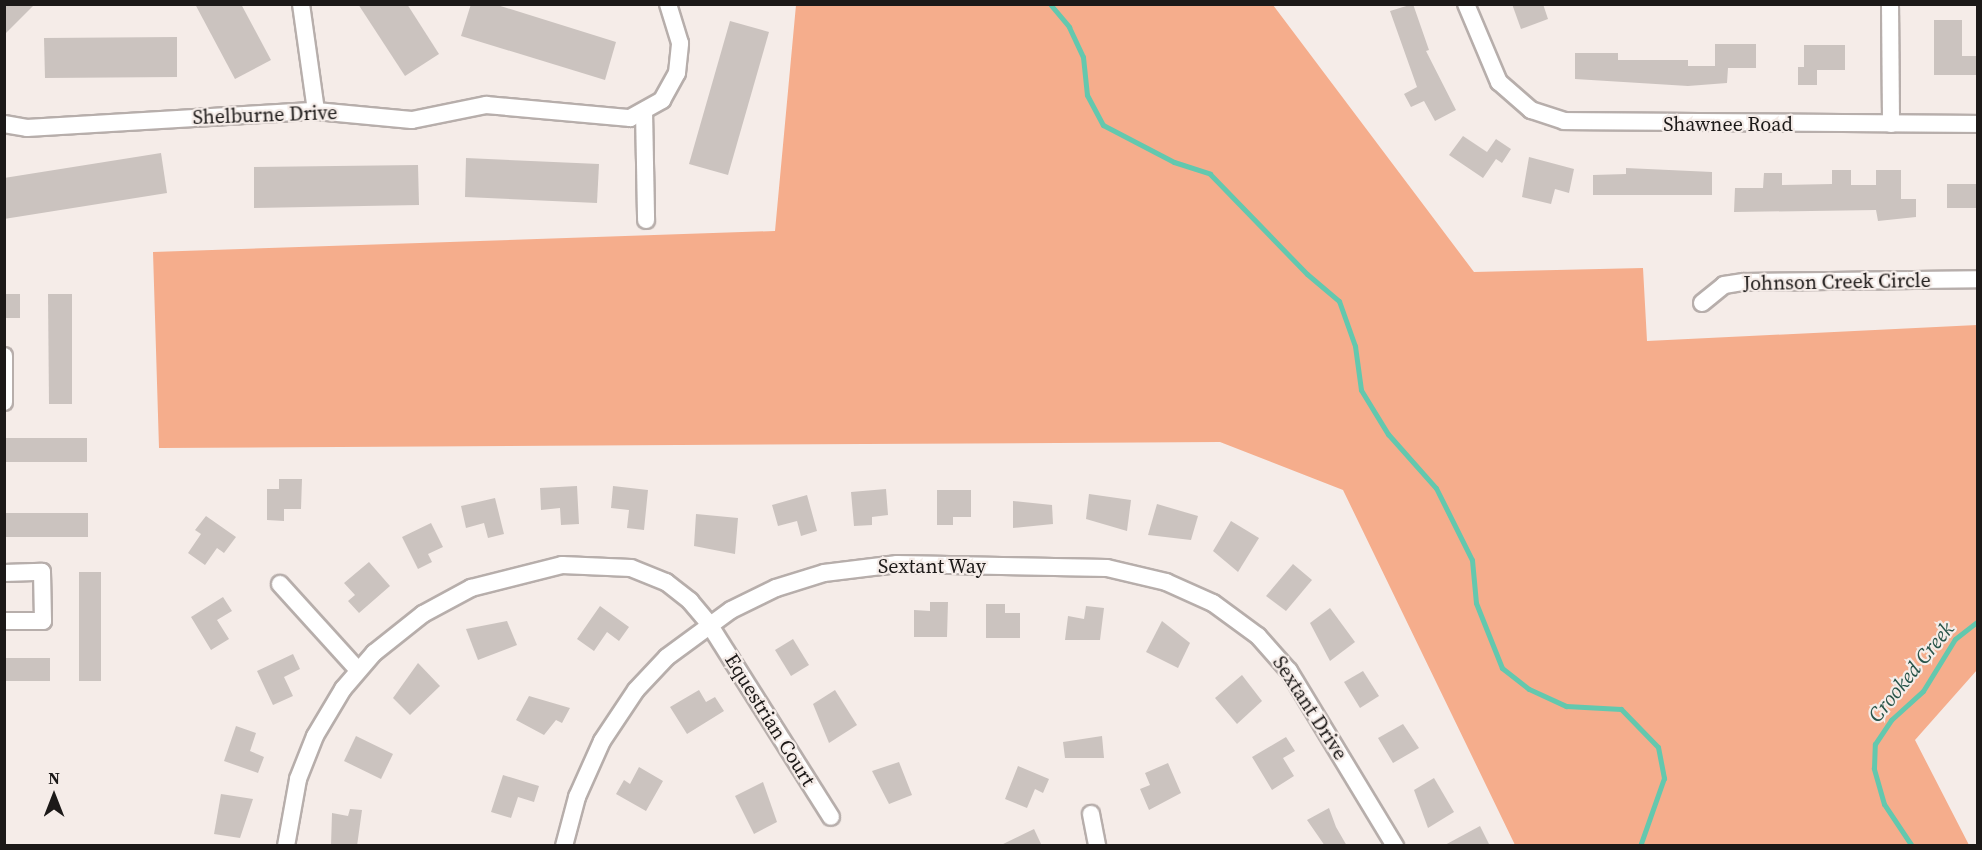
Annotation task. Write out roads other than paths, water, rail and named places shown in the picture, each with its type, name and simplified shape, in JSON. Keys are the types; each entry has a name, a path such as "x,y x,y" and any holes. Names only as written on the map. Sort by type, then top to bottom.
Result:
{"street":[{"path":"301,4 316,111"},
{"name":"Shelburne Drive","path":"4,124 27,128 316,111 412,120 486,105 623,119 644,111 662,100 675,81 680,59 668,4"},
{"name":"Shawnee Road","path":"1466,4 1495,76 1531,110 1569,123 1977,124"},
{"path":"1890,4 1891,124"},
{"path":"644,111 646,220"},
{"name":"Johnson Creek Circle","path":"1702,303 1724,285 1744,282 1977,279"},
{"path":"4,356 4,402"},
{"name":"Sextant Way","path":"564,846 588,768 614,721 656,668 710,624 794,582 848,569 897,564 1107,568 1166,582"},
{"name":"Equestrian Court","path":"286,846 294,796 309,751 358,670 397,632 457,595 516,573 562,565 616,566 652,576 678,591 710,624 831,817"},
{"path":"4,573 42,572 43,621 4,621"},
{"name":"Sextant Drive","path":"1166,582 1220,607 1274,652 1299,684 1395,846"},
{"path":"280,584 358,670"},
{"path":"1091,814 1097,846"}],"waterway":[{"path":"1050,4 1069,27 1083,57 1087,95 1103,125 1174,162 1210,174 1307,274 1339,301 1355,346 1361,390 1388,434 1436,488 1472,560 1476,603 1502,668 1529,689 1566,706 1621,709 1658,747 1664,778 1640,846"},
{"name":"Crooked Creek","path":"1912,846 1884,804 1874,768 1875,744 1891,720 1923,691 1955,639 1978,621"}]}
